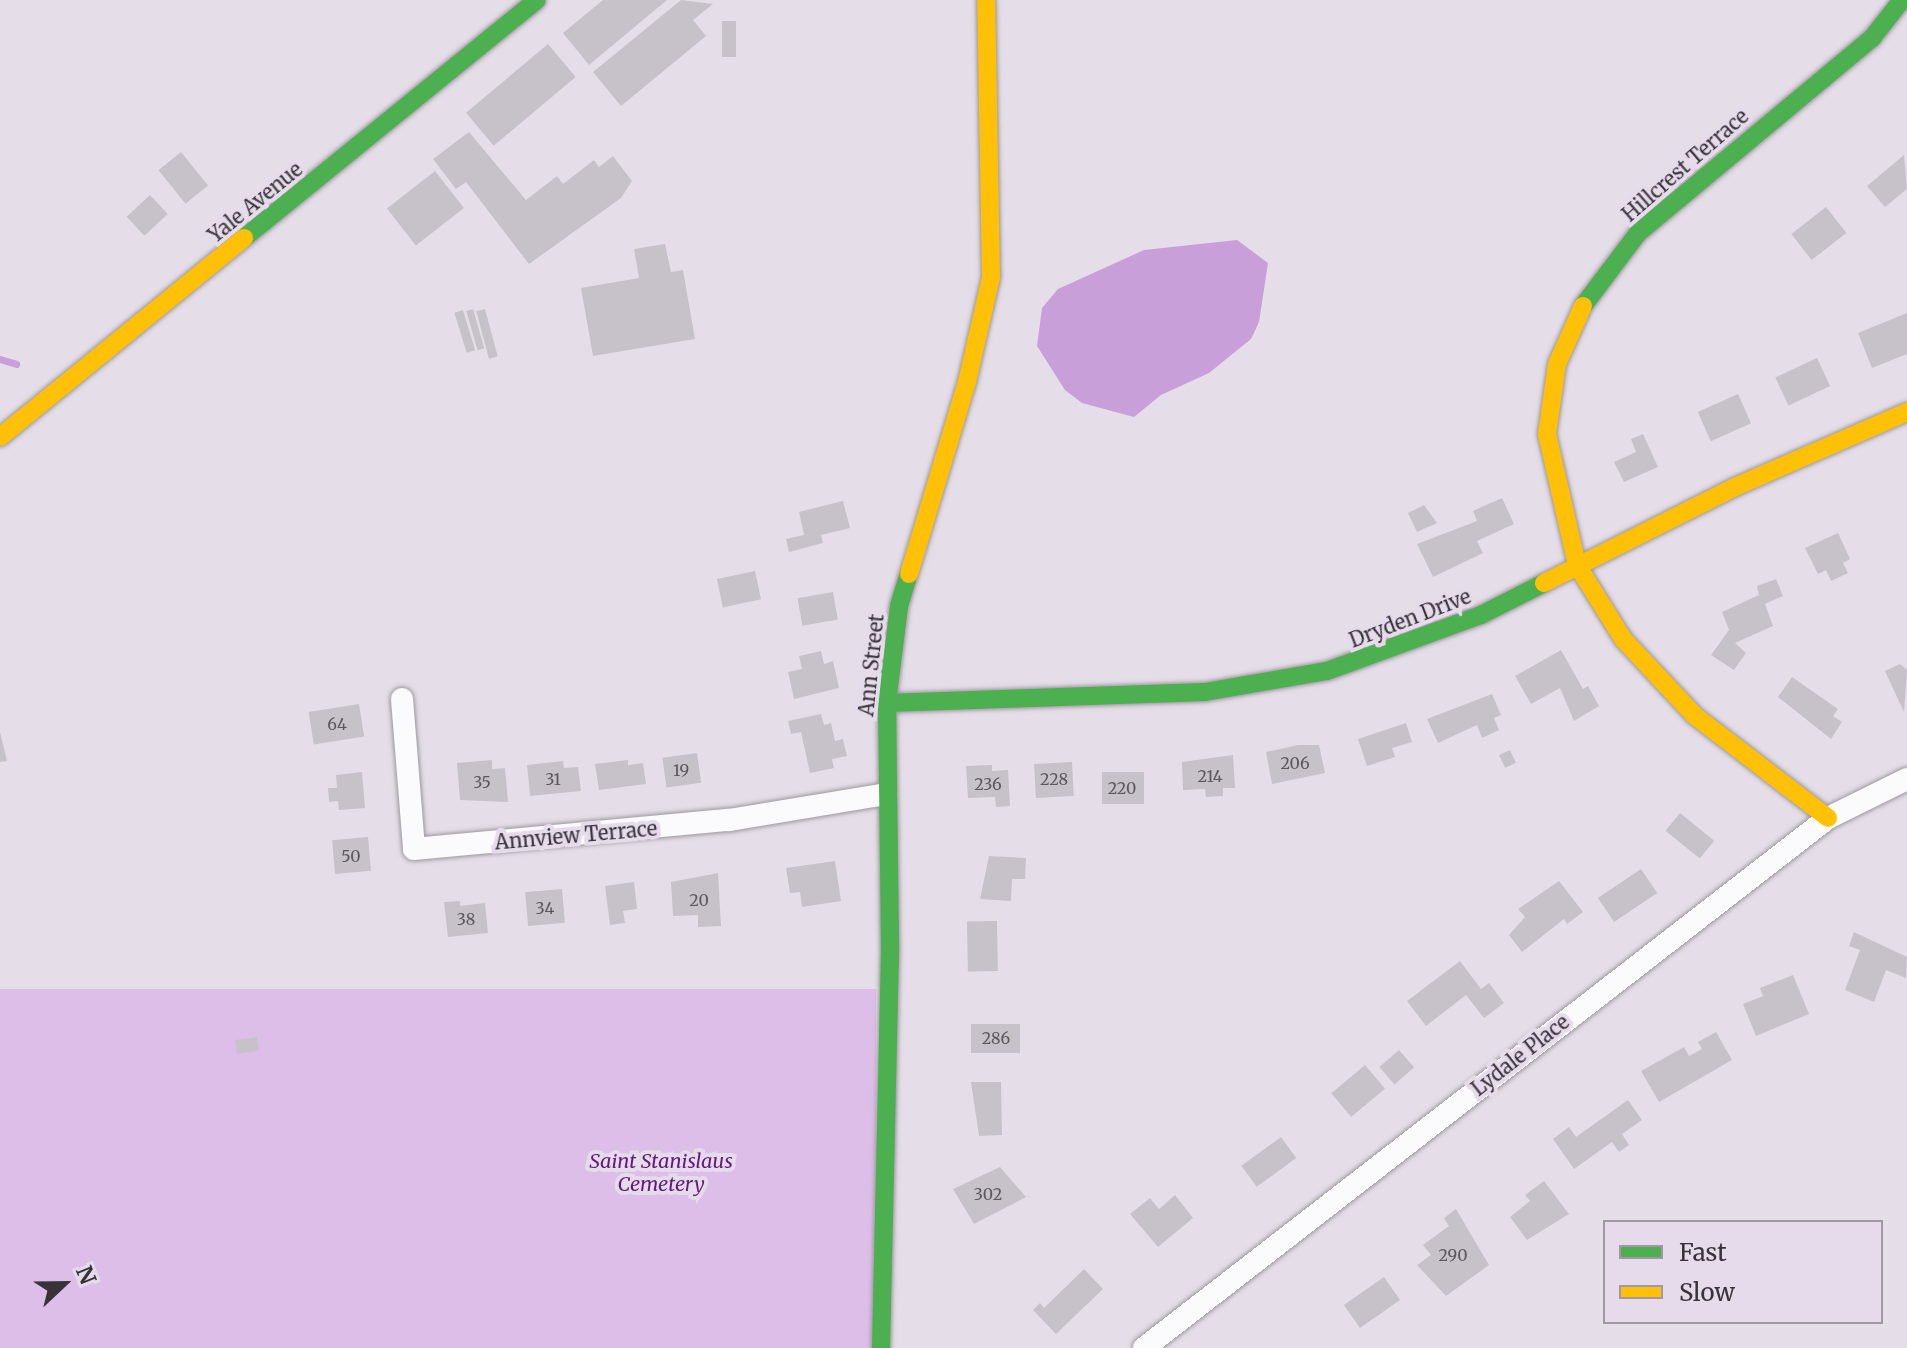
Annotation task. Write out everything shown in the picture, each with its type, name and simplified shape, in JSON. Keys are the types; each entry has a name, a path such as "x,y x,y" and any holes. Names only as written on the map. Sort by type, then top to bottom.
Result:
{"street":[{"name":"Yale Avenue","path":"0,437 537,0"},
{"name":"Ann Street","path":"881,1348 890,946 887,703 899,606 967,382 991,277 986,0"},
{"name":"Hillcrest Terrace","path":"1828,818 1694,715 1623,639 1577,565 1547,434 1557,364 1588,295 1638,233 1872,38 1902,0"},
{"name":"Dryden Drive","path":"887,703 1115,697 1267,684 1327,671 1429,637 1735,487 1907,412"},
{"name":"Annview Terrace","path":"402,699 414,849 729,820 886,794"},
{"name":"Lydale Place","path":"1144,1348 1828,818 1907,779"}],"green space":[{"name":"Saint Stanislaus Cemetery","path":"0,989 876,989 876,1348 0,1348"}],"shaded area":[{"path":"1237,240 1268,263 1259,322 1251,339 1209,373 1161,395 1134,417 1082,403 1065,390 1037,346 1042,308 1058,289 1144,250"}],"building":[{"path":"603,0 667,0 589,65 563,33"},
{"path":"681,0 713,4 693,20 706,36 621,106 593,72"},
{"path":"722,21 736,21 736,57 722,57"},
{"path":"548,44 576,77 494,146 466,113"},
{"path":"469,132 526,200 557,176 563,184 594,160 599,167 613,156 632,181 621,198 529,264 466,182 456,189 433,159"},
{"path":"181,152 208,185 186,204 158,170"},
{"path":"1904,155 1907,189 1885,207 1867,186"},
{"path":"435,171 464,208 416,246 387,209"},
{"path":"150,195 168,214 144,236 127,217"},
{"path":"1826,207 1846,233 1812,260 1791,234"},
{"path":"665,244 671,272 683,270 695,339 593,356 581,288 639,278 634,249"},
{"path":"473,309 484,348 478,350 466,311"},
{"path":"485,309 498,356 489,359 476,311"},
{"path":"463,310 475,350 467,353 454,313"},
{"path":"1907,313 1907,354 1872,368 1858,333"},
{"path":"1817,358 1830,386 1788,406 1775,377"},
{"path":"1738,394 1751,423 1711,441 1698,412"},
{"path":"1643,434 1658,467 1624,482 1614,462 1636,452 1631,439"},
{"path":"1502,498 1514,524 1477,541 1483,553 1433,577 1417,544 1477,521 1473,511"},
{"path":"843,501 850,528 821,535 823,543 789,552 786,539 804,535 799,512"},
{"path":"1424,505 1437,523 1417,532 1408,513"},
{"path":"1838,533 1850,559 1843,563 1848,573 1831,581 1826,570 1818,574 1805,548"},
{"path":"755,571 761,599 723,607 717,579"},
{"path":"1776,579 1783,596 1765,604 1773,626 1735,643 1746,653 1734,670 1711,655 1729,630 1722,612 1759,595 1757,586"},
{"path":"833,592 838,620 802,626 798,598"},
{"path":"1561,650 1583,689 1588,686 1599,706 1574,721 1560,688 1531,704 1515,676"},
{"path":"821,651 824,664 833,661 839,688 794,699 788,672 802,669 799,656"},
{"path":"1900,664 1907,670 1904,712 1885,671"},
{"path":"1792,677 1838,709 1833,716 1842,722 1831,739 1778,697"},
{"path":"1492,694 1501,715 1494,718 1499,730 1482,738 1477,725 1438,743 1427,719"},
{"path":"359,704 364,737 314,745 309,712"},
{"path":"821,714 824,725 831,723 835,741 843,739 847,756 832,759 834,768 810,773 801,732 791,734 788,721"},
{"path":"1406,723 1412,742 1392,748 1395,757 1367,766 1358,739"},
{"path":"0,732 7,761 0,762"},
{"path":"1298,745 1319,745 1325,773 1272,784 1266,752"},
{"path":"1510,750 1516,763 1505,768 1499,755"},
{"path":"697,753 701,783 667,788 662,758"},
{"path":"1233,755 1235,788 1223,788 1223,796 1206,797 1205,789 1183,790 1182,762"},
{"path":"492,760 492,769 505,768 508,802 460,800 457,763"},
{"path":"628,760 628,765 643,763 646,784 599,790 595,764"},
{"path":"563,761 564,768 578,767 581,791 530,796 527,765"},
{"path":"1072,762 1074,796 1036,798 1034,764"},
{"path":"992,765 992,771 1008,770 1010,806 996,807 995,797 968,798 966,766"},
{"path":"362,772 365,808 339,810 338,801 329,802 328,788 337,788 336,775"},
{"path":"1102,772 1144,772 1144,804 1102,804"},
{"path":"1680,813 1714,841 1700,859 1666,831"},
{"path":"368,837 371,871 335,874 332,840"},
{"path":"989,856 1026,858 1025,879 1012,879 1011,901 980,899"},
{"path":"835,861 841,901 802,907 800,892 790,893 786,868"},
{"path":"1641,869 1657,893 1614,922 1598,898"},
{"path":"718,873 721,926 698,927 698,915 673,916 671,882"},
{"path":"1559,881 1583,912 1567,924 1564,919 1522,952 1509,935 1525,917 1518,909"},
{"path":"634,882 637,909 623,911 625,923 610,925 605,886"},
{"path":"562,889 565,923 528,926 525,892"},
{"path":"460,901 460,906 485,903 488,933 448,937 444,902"},
{"path":"997,921 998,971 968,972 967,922"},
{"path":"1854,932 1907,957 1906,978 1886,970 1874,1002 1845,990 1860,950 1849,946"},
{"path":"1460,961 1481,989 1489,983 1504,1003 1484,1018 1466,995 1426,1026 1407,1001"},
{"path":"1793,975 1809,1014 1756,1036 1743,1004 1763,996 1760,988"},
{"path":"971,1024 1020,1024 1020,1053 971,1053"},
{"path":"1716,1032 1732,1060 1659,1102 1641,1071 1684,1047 1689,1056 1702,1049 1698,1042"},
{"path":"257,1037 259,1051 237,1054 235,1040"},
{"path":"1399,1050 1414,1067 1394,1084 1379,1067"},
{"path":"1365,1065 1385,1089 1351,1117 1331,1093"},
{"path":"971,1082 1001,1082 1002,1135 979,1136"},
{"path":"1628,1100 1642,1120 1622,1134 1629,1145 1619,1152 1612,1142 1574,1169 1553,1139 1569,1127 1576,1137"},
{"path":"1281,1137 1296,1158 1257,1187 1241,1166"},
{"path":"1000,1167 1026,1197 974,1224 953,1189"},
{"path":"1544,1181 1569,1214 1527,1240 1510,1217 1530,1201 1525,1195"},
{"path":"1175,1195 1193,1218 1158,1247 1130,1214 1150,1198 1159,1209"},
{"path":"1456,1209 1489,1265 1446,1296 1417,1265 1431,1255 1423,1245 1449,1226 1444,1218"},
{"path":"1084,1269 1103,1289 1056,1334 1033,1310 1040,1303 1044,1308"},
{"path":"1384,1277 1400,1300 1360,1328 1344,1305"}],"waterway":[{"path":"0,359 16,364"}],"traffic: fast":[{"path":"244,238 537,0"},
{"path":"1583,306 1638,233 1872,38 1902,0"},
{"path":"881,1348 890,946 887,703 899,606 909,574"},
{"path":"887,703 1205,692 1327,671 1481,615 1544,583"}],"traffic: slow":[{"path":"909,574 967,382 991,277 986,0"},
{"path":"0,437 244,238"},
{"path":"1583,306 1557,364 1547,434 1577,565 1623,639 1694,715 1828,818"},
{"path":"1544,583 1735,487 1907,412"}]}
